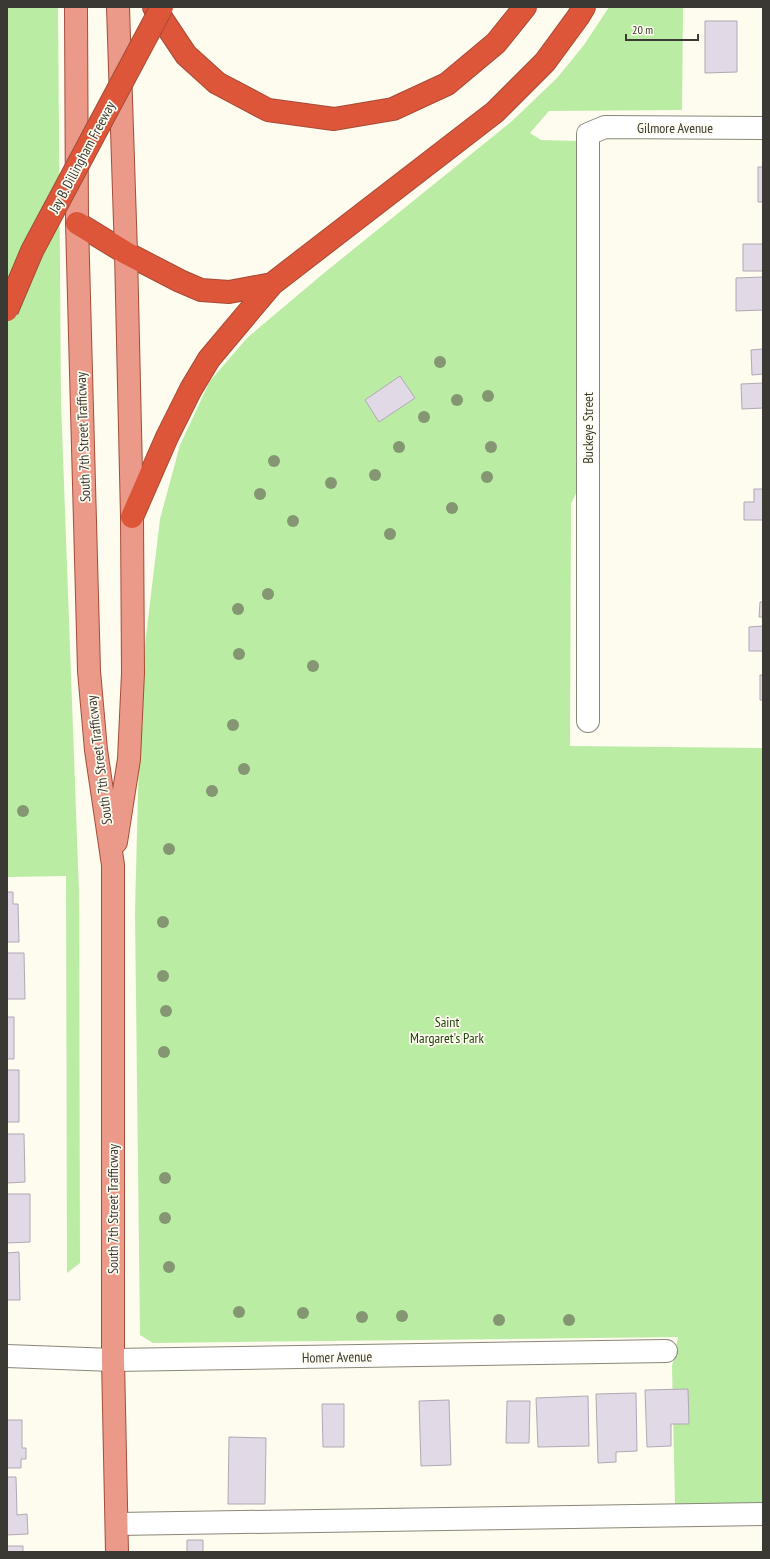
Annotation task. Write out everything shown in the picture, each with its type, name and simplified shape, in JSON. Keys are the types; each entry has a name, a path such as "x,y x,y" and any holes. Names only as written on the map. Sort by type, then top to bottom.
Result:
{"highway":[{"path":"154,7 186,56 218,82 268,110 334,119 393,109 447,84 496,43 525,7"},
{"name":"Jay B. Dillingham Freeway","path":"7,310 32,251 162,7"},
{"path":"132,517 167,437 191,389 209,359 272,284 495,112 545,62 584,7"},
{"path":"77,223 126,253 180,281 201,290 229,292 272,284"}],"main road":[{"name":"South 7th Street Trafficway","path":"76,7 77,223 89,671 96,750 112,865 114,1360 117,1552"},
{"name":"South 7th Street Trafficway","path":"112,865 129,759 133,673 132,517 126,253 118,7"}],"street":[{"name":"Gilmore Avenue","path":"588,134 605,127 763,128"},
{"name":"Buckeye Street","path":"588,134 588,722"},
{"name":"Homer Avenue","path":"7,1356 114,1360 666,1351"},
{"path":"117,1524 763,1514"}],"green space":[{"path":"7,7 58,7 61,402 79,893 80,1263 67,1273 66,876 7,877"},
{"name":"Saint Margaret's Park","path":"609,7 683,7 682,110 549,111 530,133 541,140 579,141 578,489 571,504 570,746 763,748 763,1504 675,1504 672,1366 678,1337 153,1343 140,1335 135,911 141,678 160,519 180,445 210,381 247,338 324,273 511,122 557,78 584,45"}],"building":[{"path":"705,21 737,21 737,72 705,73"},
{"path":"758,167 763,167 763,202 758,202"},
{"path":"743,244 763,244 763,271 743,271"},
{"path":"763,277 763,310 736,311 736,278"},
{"path":"763,349 763,374 752,375 751,350"},
{"path":"400,376 415,398 379,422 365,400"},
{"path":"763,383 763,408 742,409 741,384"},
{"path":"754,489 763,489 763,520 744,520 744,502 754,502"},
{"path":"760,602 763,602 763,617 759,617"},
{"path":"763,626 763,651 749,651 749,627"},
{"path":"760,675 763,675 763,700 760,700"},
{"path":"7,892 13,892 13,904 18,904 19,942 7,942"},
{"path":"7,953 24,953 25,999 7,999"},
{"path":"7,1017 14,1017 14,1059 7,1059"},
{"path":"7,1070 19,1070 19,1122 7,1122"},
{"path":"7,1134 24,1134 25,1182 7,1183"},
{"path":"7,1194 30,1194 30,1242 7,1243"},
{"path":"19,1252 20,1300 7,1300 7,1253"},
{"path":"688,1389 689,1424 671,1424 671,1446 647,1447 645,1390"},
{"path":"636,1393 637,1451 616,1452 616,1462 598,1463 596,1394"},
{"path":"588,1396 589,1446 538,1447 536,1398"},
{"path":"449,1400 451,1465 421,1466 419,1401"},
{"path":"507,1401 530,1401 529,1443 506,1443"},
{"path":"322,1404 344,1404 344,1447 323,1447"},
{"path":"7,1420 22,1420 22,1448 26,1448 26,1459 21,1459 21,1468 7,1468"},
{"path":"229,1437 266,1438 265,1504 228,1504"},
{"path":"7,1477 16,1477 17,1515 27,1514 28,1534 7,1535"},
{"path":"187,1540 203,1540 203,1552 187,1552"},
{"path":"7,1546 23,1546 23,1552 7,1552"}]}
